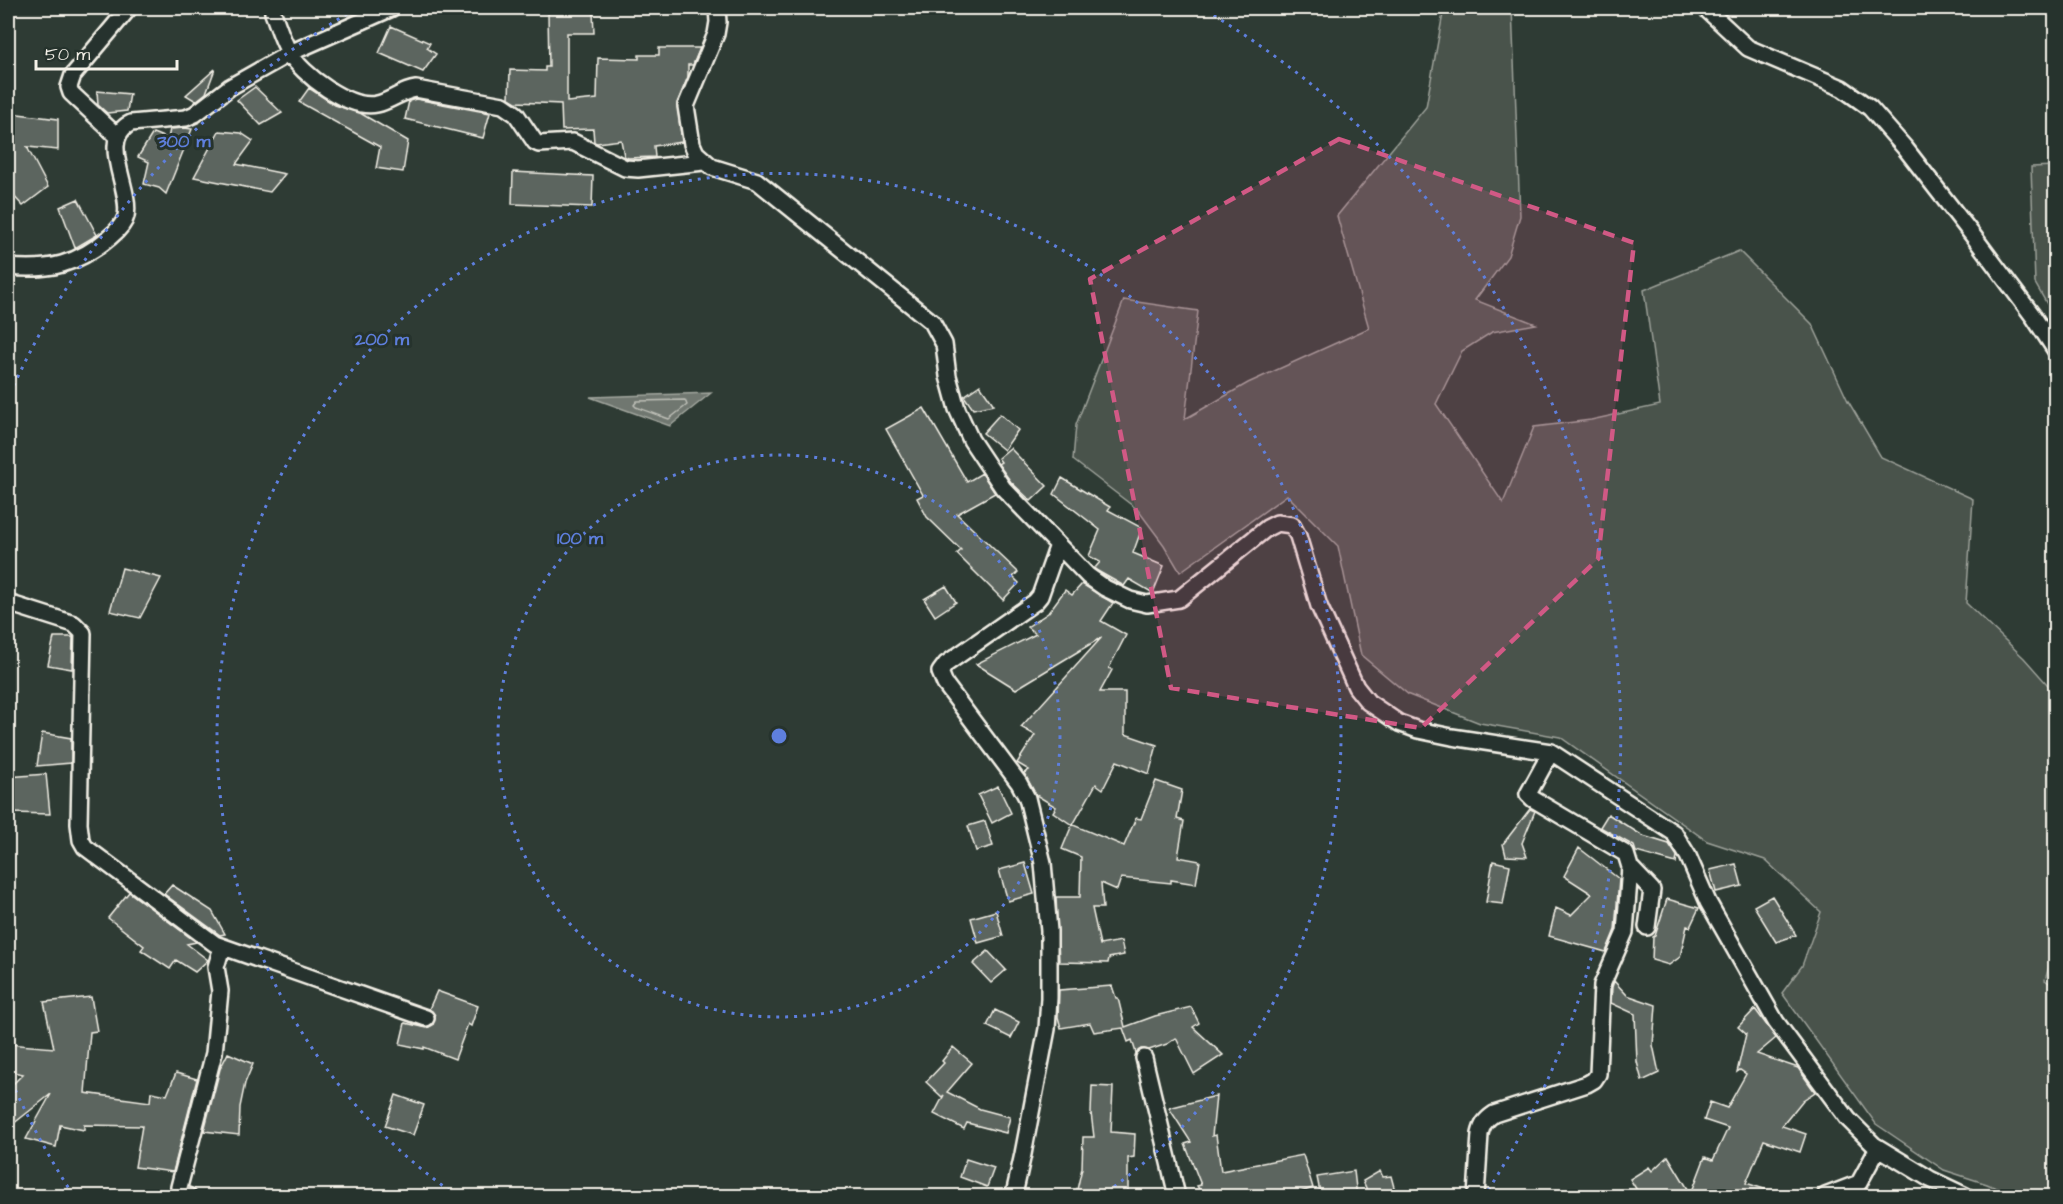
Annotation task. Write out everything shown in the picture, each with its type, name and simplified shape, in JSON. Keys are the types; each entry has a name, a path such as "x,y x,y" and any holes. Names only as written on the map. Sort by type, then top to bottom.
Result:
{"street":[{"path":"117,136 71,93 69,87 73,75 129,8"},
{"path":"273,8 290,53 320,84 348,100 377,104 405,90 416,89 503,105 516,114 535,142 539,144 573,142 625,168 647,169 704,162"},
{"path":"8,267 26,269 61,265 91,253 123,223 126,206 116,147 117,136 124,126 131,123 186,118 204,109 230,87 290,53 392,8"},
{"path":"717,8 716,34 686,106 692,144 696,153 712,167 757,181 932,322 944,344 948,376 957,409 971,440 1003,488 1088,576 1105,588 1130,600 1147,604 1179,599 1267,528 1277,523 1292,525 1298,536 1320,606 1356,687 1368,702 1399,723 1418,730 1551,752 1674,833 1685,850 1708,902 1776,1022 1848,1119 1878,1148 1929,1179 1966,1197"},
{"path":"1705,8 1748,48 1842,88 1869,108 1905,148 1974,237 2033,316 2055,351"},
{"path":"1011,1197 1015,1190 1023,1154 1047,1029 1049,931 1043,863 1027,798 945,684 940,672 946,664 1035,602 1040,596 1058,544"},
{"path":"8,603 74,624 83,633 79,824 81,840 85,847 207,939 222,947 426,1018"},
{"path":"1476,1197 1480,1134 1487,1118 1587,1084 1598,1074 1602,985 1625,932 1630,867 1626,854 1530,797 1528,791 1551,752"},
{"path":"1630,867 1652,890 1647,927"},
{"path":"188,1197 182,1195 179,1186 214,1053 220,991 216,967 222,947"},
{"path":"1144,1058 1177,1197"},
{"path":"1825,1197 1859,1183 1878,1148"}],"highlighted area":[{"path":"1339,139 1634,243 1598,559 1421,728 1171,688 1090,279"}],"shaded area":[{"path":"1444,8 1512,8 1520,216 1508,256 1475,300 1536,324 1492,332 1462,351 1436,404 1503,503 1534,427 1591,420 1660,405 1644,290 1739,251 1812,324 1848,401 1881,457 1973,499 1966,603 2024,658 2055,693 2056,944 2045,980 2056,988 2055,1196 2014,1196 1987,1184 1944,1170 1876,1124 1782,993 1802,966 1821,912 1765,860 1707,841 1560,737 1480,723 1409,695 1361,655 1338,546 1287,495 1180,572 1164,545 1138,510 1073,460 1076,425 1124,300 1198,311 1185,419 1248,383 1369,328 1337,216 1426,107"},
{"path":"2056,166 2055,318 2035,283 2031,167"}],"water":[{"path":"711,393 670,426 590,397"}],"building":[{"path":"593,12 594,33 567,33 567,102 597,99 598,58 639,59 639,55 659,55 659,48 700,48 693,65 688,65 688,77 677,103 682,142 654,146 655,157 628,158 624,156 621,140 594,142 593,129 562,130 561,104 516,102 509,98 510,70 545,71 545,67 549,67 548,13"},
{"path":"391,26 430,43 427,48 436,54 423,72 379,53"},
{"path":"215,69 206,93 196,101 186,95"},
{"path":"255,87 282,113 261,125 237,100"},
{"path":"309,88 335,105 360,113 408,141 403,172 376,168 380,147 299,102"},
{"path":"97,91 130,94 127,111 107,113 98,105"},
{"path":"416,99 490,113 483,138 405,119 409,101"},
{"path":"10,113 58,119 58,150 27,147 48,187 23,206 8,190 8,180 11,179"},
{"path":"170,129 192,129 166,194 159,188 144,184 149,162 138,157 153,133 168,139"},
{"path":"219,131 241,133 253,141 236,164 285,174 270,192 194,177"},
{"path":"513,172 593,176 592,207 512,204"},
{"path":"78,199 97,235 75,248 60,207"},
{"path":"980,385 994,405 973,409 964,396"},
{"path":"924,408 967,482 982,473 995,493 957,514 1018,572 1013,577 1019,583 1003,600 957,554 961,550 927,517 917,498 923,495 886,429"},
{"path":"1000,414 1018,430 1004,450 983,433"},
{"path":"1010,448 1047,486 1031,501 1011,482 998,464 1001,462 998,458"},
{"path":"1062,478 1110,507 1108,510 1142,528 1133,553 1164,566 1153,593 1129,579 1124,586 1094,569 1100,562 1089,556 1100,530 1054,494"},
{"path":"122,568 161,578 140,618 110,611"},
{"path":"1082,584 1113,603 1101,621 1126,635 1100,692 1125,692 1125,734 1157,745 1149,774 1117,761 1103,789 1096,784 1073,825 1124,846 1136,818 1141,819 1156,781 1182,790 1177,819 1184,821 1178,857 1200,861 1196,884 1171,880 1171,883 1121,878 1117,890 1101,883 1103,908 1092,908 1100,945 1121,941 1124,955 1109,958 1108,963 1059,962 1056,897 1080,897 1081,857 1062,849 1072,825 1053,812 1056,807 1036,795 1024,773 1029,770 1017,763 1035,735 1021,727 1102,637 1016,689 976,664 1036,634 1027,627 1048,613 1065,590 1072,595"},
{"path":"946,586 956,602 935,616 924,599"},
{"path":"54,637 73,637 72,669 48,665"},
{"path":"42,733 71,738 71,763 37,766"},
{"path":"46,774 50,814 12,813 8,777"},
{"path":"998,786 1011,813 992,823 978,795"},
{"path":"1530,809 1535,811 1522,843 1527,857 1506,856 1503,844"},
{"path":"1608,814 1643,836 1669,844 1677,856 1676,863 1636,852 1634,846 1600,827"},
{"path":"985,821 993,846 976,851 968,826"},
{"path":"1579,848 1619,879 1615,930 1606,952 1549,936 1556,908 1571,915 1592,894 1564,876"},
{"path":"1493,861 1510,865 1503,904 1486,902"},
{"path":"1025,863 1034,894 1008,901 999,870"},
{"path":"1736,864 1742,886 1716,892 1710,870"},
{"path":"172,885 212,911 225,934 220,935 164,894"},
{"path":"129,892 196,942 187,944 208,960 195,972 176,960 170,969 141,950 144,946 108,918"},
{"path":"1772,896 1796,935 1776,942 1754,906"},
{"path":"1667,899 1699,908 1690,927 1687,926 1680,957 1669,965 1652,960 1653,937"},
{"path":"996,911 1003,936 978,943 971,918"},
{"path":"988,951 1006,970 991,983 973,964"},
{"path":"1614,981 1627,995 1656,1005 1653,1045 1659,1073 1642,1081 1637,1062 1635,1014 1611,1003"},
{"path":"1112,986 1118,998 1125,1027 1155,1016 1191,1007 1199,1023 1193,1027 1223,1055 1194,1074 1176,1038 1167,1044 1149,1050 1141,1049 1136,1053 1132,1040 1128,1042 1123,1028 1094,1032 1090,1023 1061,1028 1058,1017 1059,990"},
{"path":"437,991 478,1006 471,1026 468,1024 455,1059 424,1047 424,1049 400,1044 405,1023 427,1028 433,1025 435,1016 429,1009"},
{"path":"91,997 97,1031 90,1032 85,1093 150,1102 151,1092 167,1095 176,1073 197,1079 173,1172 135,1167 142,1126 84,1125 84,1130 60,1125 56,1147 26,1139 51,1094 8,1128 8,1089 23,1074 8,1071 8,1044 54,1048 44,1002"},
{"path":"1755,1009 1776,1038 1757,1054 1798,1068 1815,1092 1803,1100 1782,1126 1806,1134 1800,1152 1764,1140 1746,1183 1779,1194 1778,1197 1641,1197 1630,1179 1649,1167 1652,1171 1668,1156 1691,1194 1705,1157 1713,1160 1728,1128 1704,1120 1710,1102 1727,1108 1746,1074 1740,1070 1737,1072 1746,1034 1738,1027"},
{"path":"995,1010 1019,1022 1011,1038 987,1026"},
{"path":"953,1047 972,1063 947,1092 980,1109 1010,1117 1006,1133 967,1123 964,1129 934,1114 944,1095 942,1097 926,1082 944,1063 942,1061"},
{"path":"228,1053 253,1064 245,1083 240,1107 239,1135 204,1131 220,1069"},
{"path":"1092,1086 1113,1087 1111,1132 1135,1134 1134,1157 1128,1158 1128,1197 1085,1197 1076,1194 1082,1168 1083,1137 1094,1137 1091,1113"},
{"path":"396,1095 424,1105 413,1135 385,1126"},
{"path":"1216,1096 1212,1136 1216,1135 1221,1171 1303,1155 1313,1188 1286,1197 1204,1197 1197,1186 1201,1185 1185,1144 1191,1142 1169,1108"},
{"path":"966,1159 994,1168 987,1187 960,1177"},
{"path":"1354,1171 1357,1197 1321,1197 1317,1177"},
{"path":"1380,1171 1383,1177 1391,1176 1395,1191 1378,1197 1370,1197 1363,1181"}]}
